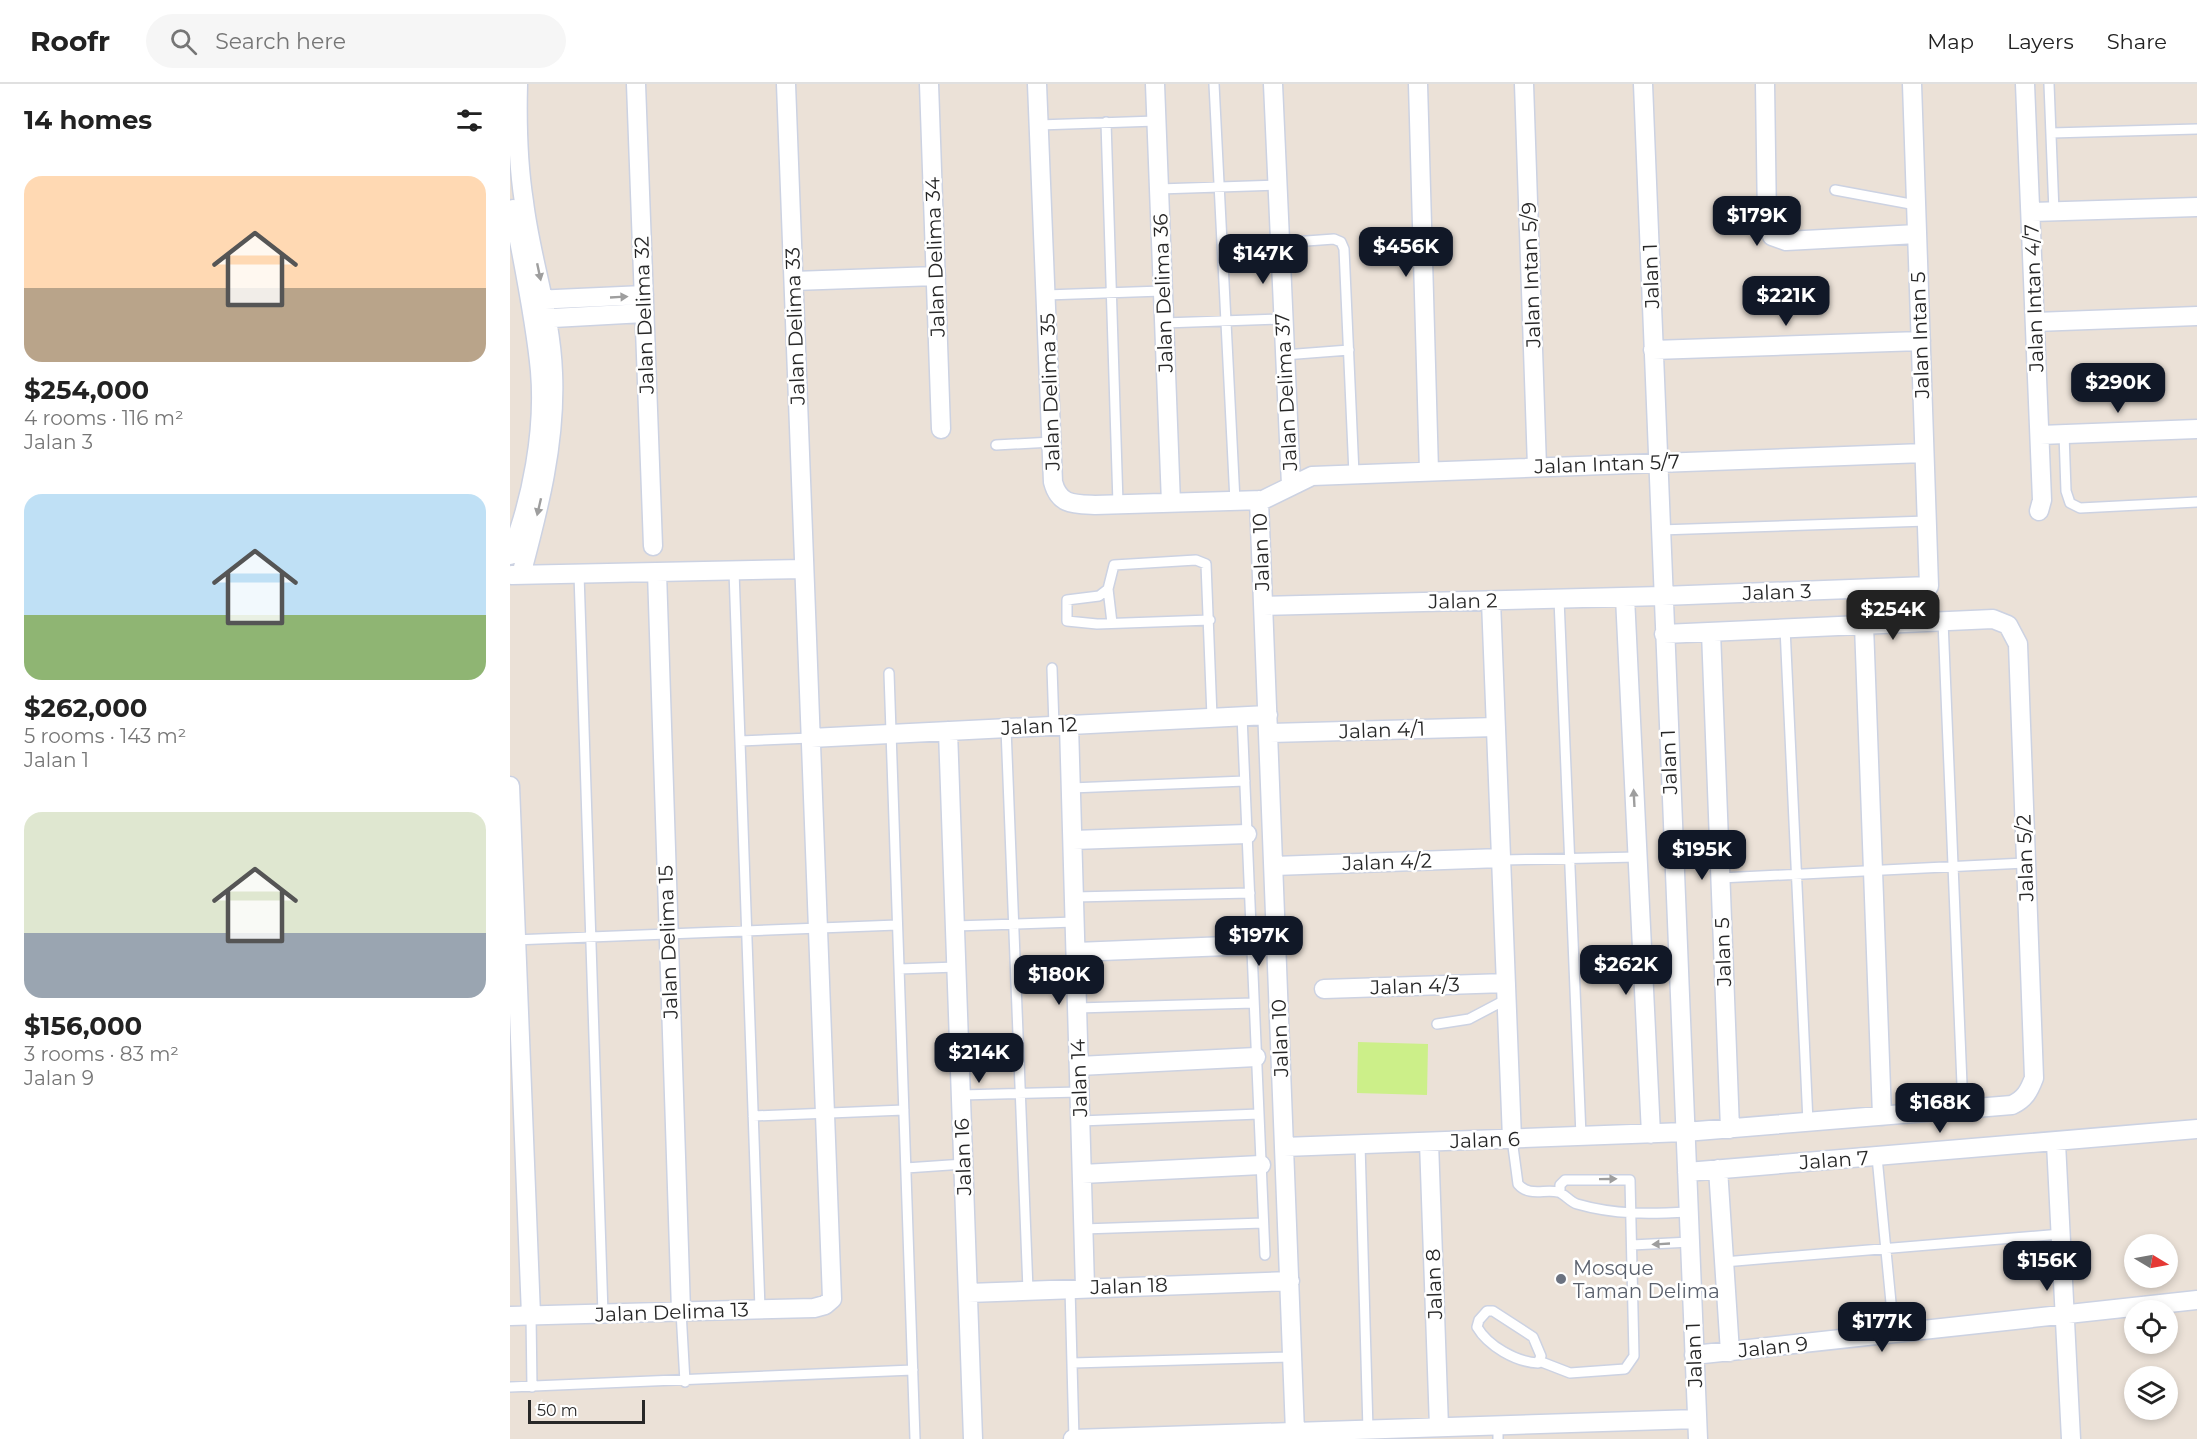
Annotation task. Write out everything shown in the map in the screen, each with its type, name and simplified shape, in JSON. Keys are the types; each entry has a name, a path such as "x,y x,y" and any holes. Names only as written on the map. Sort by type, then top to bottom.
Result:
{"street":[{"path":"518,84 515,144 540,319 553,373 550,446 540,505 516,575 804,569"},
{"name":"Jalan Delima 32","path":"636,84 653,546"},
{"name":"Jalan Delima 33","path":"786,84 832,1299"},
{"name":"Jalan Delima 34","path":"929,84 941,429"},
{"name":"Jalan Delima 35","path":"1037,84 1053,482 1056,494 1063,501 1081,504 1235,501 1259,500 1277,494 1291,485"},
{"name":"Jalan Delima 36","path":"1155,84 1171,503"},
{"name":"Jalan Delima 37","path":"1273,84 1291,485"},
{"path":"1418,84 1429,471"},
{"name":"Jalan Intan 5/9","path":"1524,84 1537,467"},
{"name":"Jalan 1","path":"1643,84 1662,597 1698,1439"},
{"path":"1765,84 1767,221 1772,236 1786,241 1917,234"},
{"name":"Jalan Intan 5","path":"1912,84 1929,586"},
{"name":"Jalan Intan 4/7","path":"2025,84 2040,435 2042,500 2039,511"},
{"path":"510,183 537,300"},
{"path":"2031,213 2197,207"},
{"path":"794,281 936,276"},
{"path":"537,300 644,304"},
{"path":"540,319 644,304"},
{"path":"2035,322 2197,316"},
{"path":"510,555 520,530 538,446 540,319"},
{"path":"1653,350 1921,341"},
{"path":"2040,435 2197,429"},
{"name":"Jalan Intan 5/7","path":"1291,485 1312,476 1924,453"},
{"name":"Jalan 10","path":"1259,500 1290,1281 1292,1357 1289,1434"},
{"name":"Jalan Delima 15","path":"657,572 681,1311"},
{"name":"Jalan 3","path":"1662,597 1929,586"},
{"name":"Jalan 1","path":"1625,597 1650,1134"},
{"name":"Jalan 2","path":"1263,606 1662,597"},
{"path":"1491,601 1512,1139"},
{"name":"Jalan 5/2","path":"1943,621 1993,619 2008,624 2015,633 2018,645 2034,1078 2028,1092"},
{"path":"1664,634 1943,621"},
{"path":"1864,625 1882,1116"},
{"name":"Jalan 5","path":"1711,632 1730,1129"},
{"name":"Jalan 12","path":"811,738 1268,715"},
{"name":"Jalan 14","path":"1062,725 1071,788 1073,840 1083,1229 1078,1287"},
{"name":"Jalan 4/1","path":"1269,733 1496,727"},
{"name":"Jalan 16","path":"948,731 974,1439"},
{"path":"510,786 513,940 531,1315"},
{"path":"1073,840 1247,834"},
{"name":"Jalan 4/2","path":"1274,866 1501,859"},
{"path":"1076,952 1252,945"},
{"name":"Jalan 4/3","path":"1324,989 1507,991"},
{"path":"1079,1066 1256,1057"},
{"name":"Jalan 6","path":"1284,1147 1730,1129 2012,1105 2021,1101 2028,1092"},
{"name":"Jalan 7","path":"1687,1172 2197,1130"},
{"name":"Jalan 8","path":"1429,1142 1439,1427"},
{"path":"2056,1143 2071,1439"},
{"path":"1082,1174 1261,1165"},
{"path":"1718,1169 1730,1352"},
{"name":"Jalan 18","path":"968,1293 1078,1287 1290,1281"},
{"name":"Jalan Delima 13","path":"510,1316 814,1308 825,1305 832,1299"},
{"name":"Jalan 9","path":"1694,1355 2197,1300"},
{"path":"1074,1439 1289,1434 1439,1427 1498,1432 1697,1419"}],"lane":[{"path":"1214,84 1235,501"},
{"path":"2049,84 2054,212"},
{"path":"1039,125 1156,121"},
{"path":"1106,122 1118,504"},
{"path":"2050,133 2197,129"},
{"path":"1159,189 1276,185"},
{"path":"1835,190 1916,205"},
{"path":"1279,243 1324,239 1341,242 1345,258 1354,474"},
{"path":"1046,295 1162,291"},
{"path":"1164,323 1282,319"},
{"path":"1284,355 1348,350"},
{"path":"2064,434 2066,491 2070,503 2080,508 2197,502"},
{"path":"996,445 1052,442"},
{"path":"1660,530 1927,521"},
{"path":"1112,623 1108,589 1111,569 1116,564 1202,561 1208,567 1212,717"},
{"path":"734,571 760,1309"},
{"path":"579,574 603,1314"},
{"path":"1108,589 1099,596 1067,600 1065,617 1071,623 1210,620"},
{"path":"1558,599 1581,1136"},
{"path":"1943,621 1963,1109"},
{"path":"1785,628 1794,875 1808,1122"},
{"path":"1052,668 1062,725"},
{"path":"889,673 915,1439"},
{"path":"1242,716 1264,1255"},
{"path":"1006,728 1028,1290"},
{"path":"740,741 811,738"},
{"path":"1071,788 1245,781"},
{"path":"1501,859 1637,857"},
{"path":"1720,878 2025,863"},
{"path":"1074,897 1250,893"},
{"path":"955,926 1075,922"},
{"path":"513,940 897,924"},
{"path":"899,969 957,967"},
{"path":"1437,1024 1469,1019 1507,991"},
{"path":"1077,1008 1254,1003"},
{"path":"961,1095 1080,1092"},
{"path":"753,1116 904,1110"},
{"path":"1080,1121 1259,1114"},
{"path":"1512,1139 1518,1184 1522,1189 1560,1192 1575,1204 1631,1215 1688,1212"},
{"path":"1360,1144 1368,1430"},
{"path":"1877,1157 1893,1334"},
{"path":"906,1168 964,1164"},
{"path":"1539,1361 1539,1349 1533,1337 1493,1311 1483,1314 1477,1327 1481,1335 1523,1362 1539,1361 1570,1373 1625,1369 1634,1356 1630,1180 1627,1178 1565,1180 1560,1185 1560,1192"},
{"path":"1083,1229 1263,1222"},
{"path":"1724,1262 2061,1234"},
{"path":"1632,1245 1690,1242"},
{"path":"1074,1439 1072,1363 1078,1287"},
{"path":"681,1311 685,1382"},
{"path":"531,1315 532,1387"},
{"path":"1072,1363 1292,1357"},
{"path":"510,1388 685,1382 913,1370"}],"green space":[{"path":"1358,1042 1428,1044 1427,1095 1357,1093"}],"place":[{"name":"Mosque Taman Delima","path":"1561,1279"}]}
